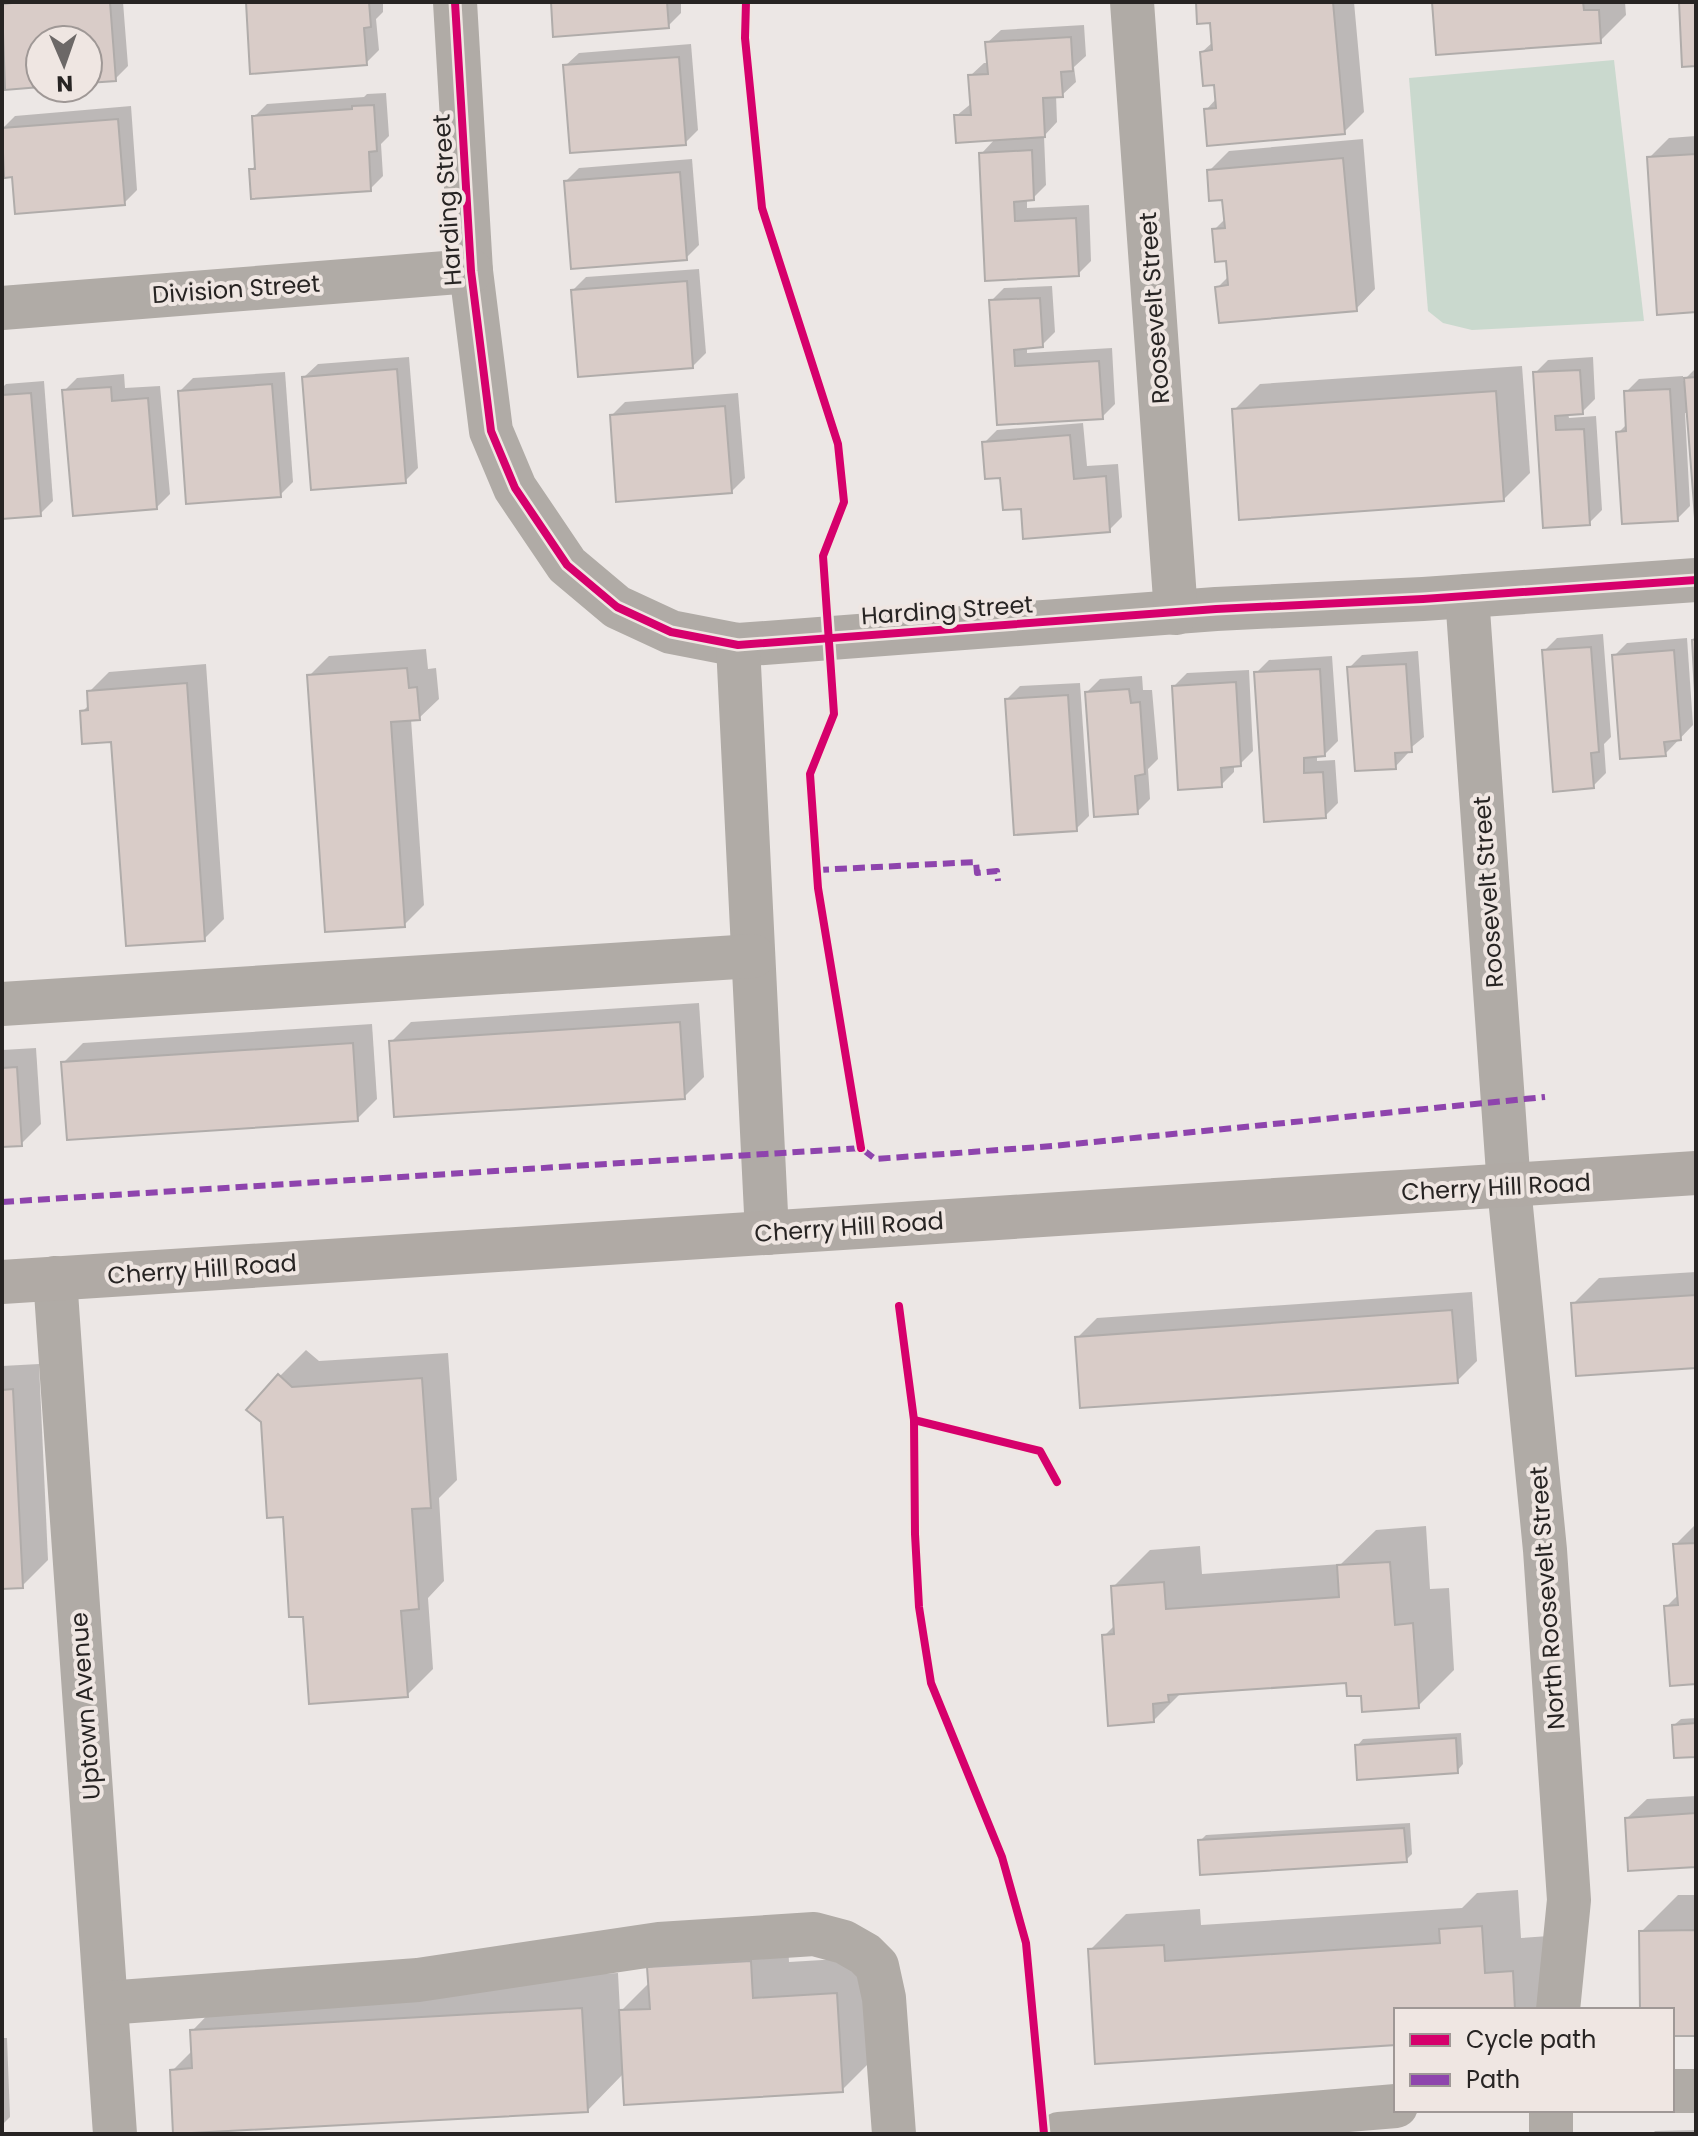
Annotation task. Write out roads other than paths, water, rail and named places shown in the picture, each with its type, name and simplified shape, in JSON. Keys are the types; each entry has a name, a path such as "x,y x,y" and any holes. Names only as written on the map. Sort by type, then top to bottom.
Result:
{"main road":[{"name":"Cherry Hill Road","path":"2,1282 1696,1173"}],"street":[{"name":"Harding Street","path":"455,2 471,271 491,431 515,488 567,565 617,607 671,632 738,645 1696,580"},
{"name":"Roosevelt Street","path":"1132,2 1176,613"},
{"name":"Division Street","path":"2,308 471,271"},
{"name":"Roosevelt Street","path":"1467,596 1509,1187"},
{"path":"738,645 767,1233"},
{"path":"2,1004 753,956"},
{"name":"North Roosevelt Street","path":"1509,1187 1545,1550 1568,1889 1558,2008"},
{"name":"Uptown Avenue","path":"55,1278 115,2134"},
{"path":"106,2003 418,1980 659,1944 814,1934 844,1942 865,1954 877,1966 884,1998 894,2134"},
{"path":"1674,2091 1696,2091"},
{"path":"1059,2134 1394,2106"},
{"path":"1551,2112 1551,2134"}]}
